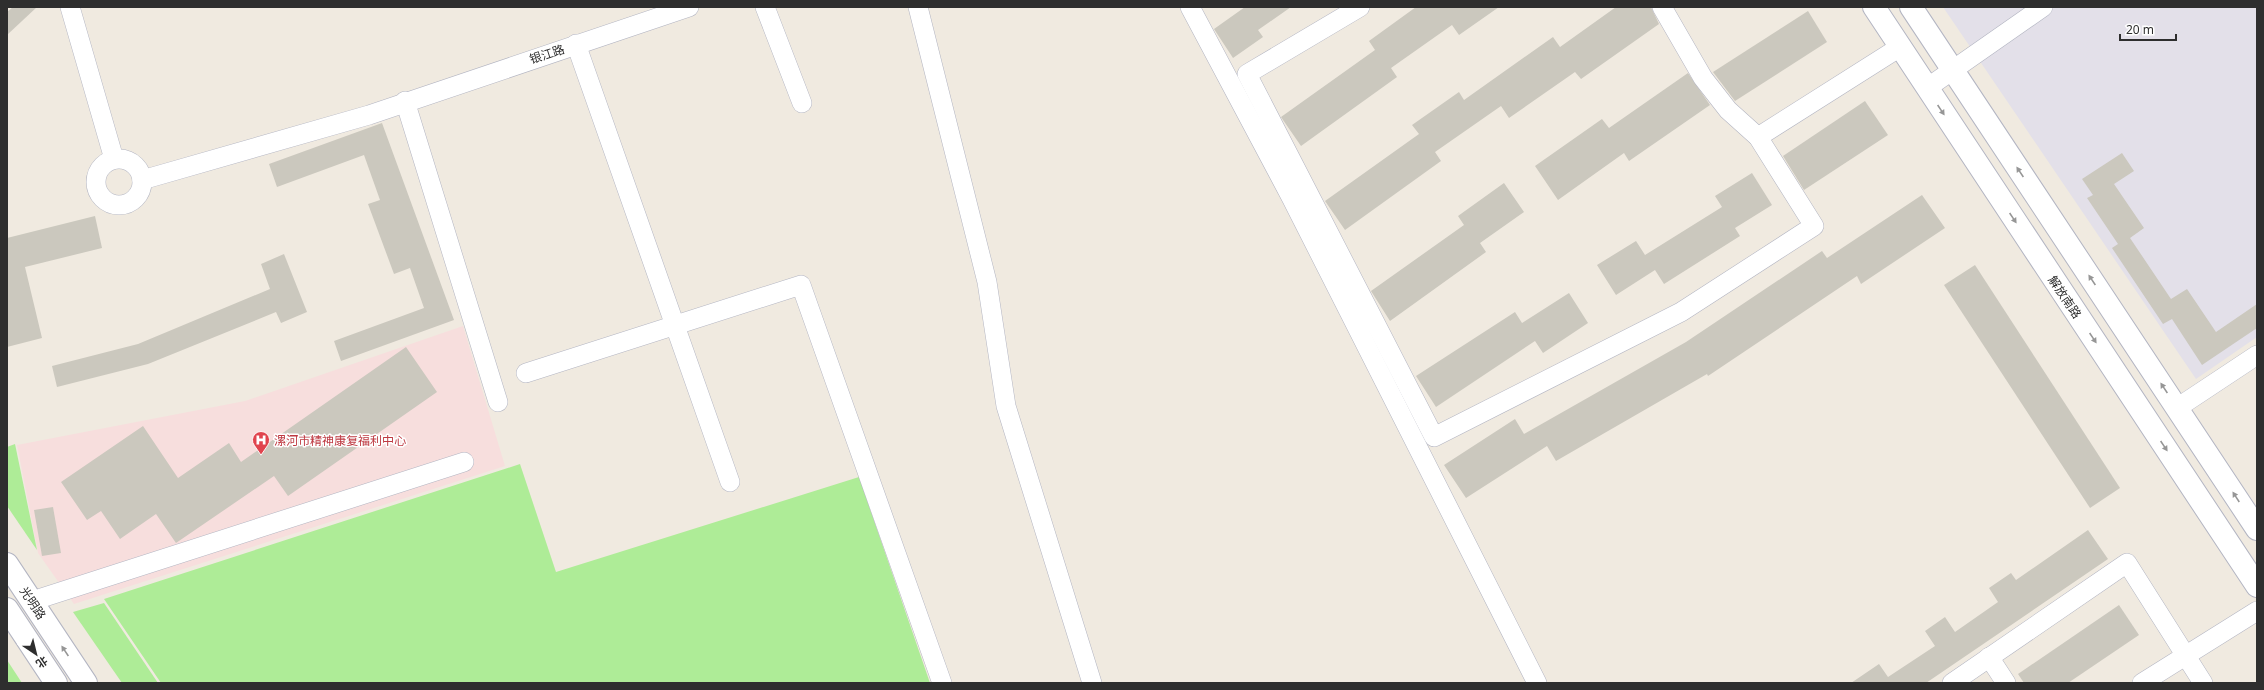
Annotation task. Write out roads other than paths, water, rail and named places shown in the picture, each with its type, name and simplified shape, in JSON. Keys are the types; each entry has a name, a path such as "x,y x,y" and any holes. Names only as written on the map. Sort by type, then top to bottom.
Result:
{"main road":[{"name":"解放南路","path":"1874,7 2257,586"},
{"path":"1911,7 2257,529"},
{"name":"光明路","path":"7,564 86,683"},
{"name":"光明路","path":"7,609 56,683"}],"street":[{"path":"70,7 114,159"},
{"name":"银江路","path":"142,180 368,115 405,101 689,7"},
{"path":"765,7 802,103"},
{"path":"918,7 987,282 1006,406 1092,683"},
{"path":"1190,7 1292,199 1537,683"},
{"path":"1360,7 1247,74 1434,437 1681,312 1814,226 1758,137 1728,110 1703,78 1662,7"},
{"path":"1927,88 2043,7"},
{"path":"576,44 730,482"},
{"path":"1758,137 1900,47"},
{"path":"405,101 498,402"},
{"path":"114,159 122,159 136,166 142,180 138,195 127,204 120,206 105,201 96,189 97,174 107,162 114,159"},
{"path":"526,373 801,285 942,683"},
{"path":"2177,408 2257,355"},
{"path":"32,601 464,462"},
{"path":"1952,683 2126,563 2203,683"},
{"path":"2142,683 2257,611"},
{"path":"1989,658 2006,683"}],"place":[{"name":"漯河市精神康复福利中心","path":"261,455"}]}
